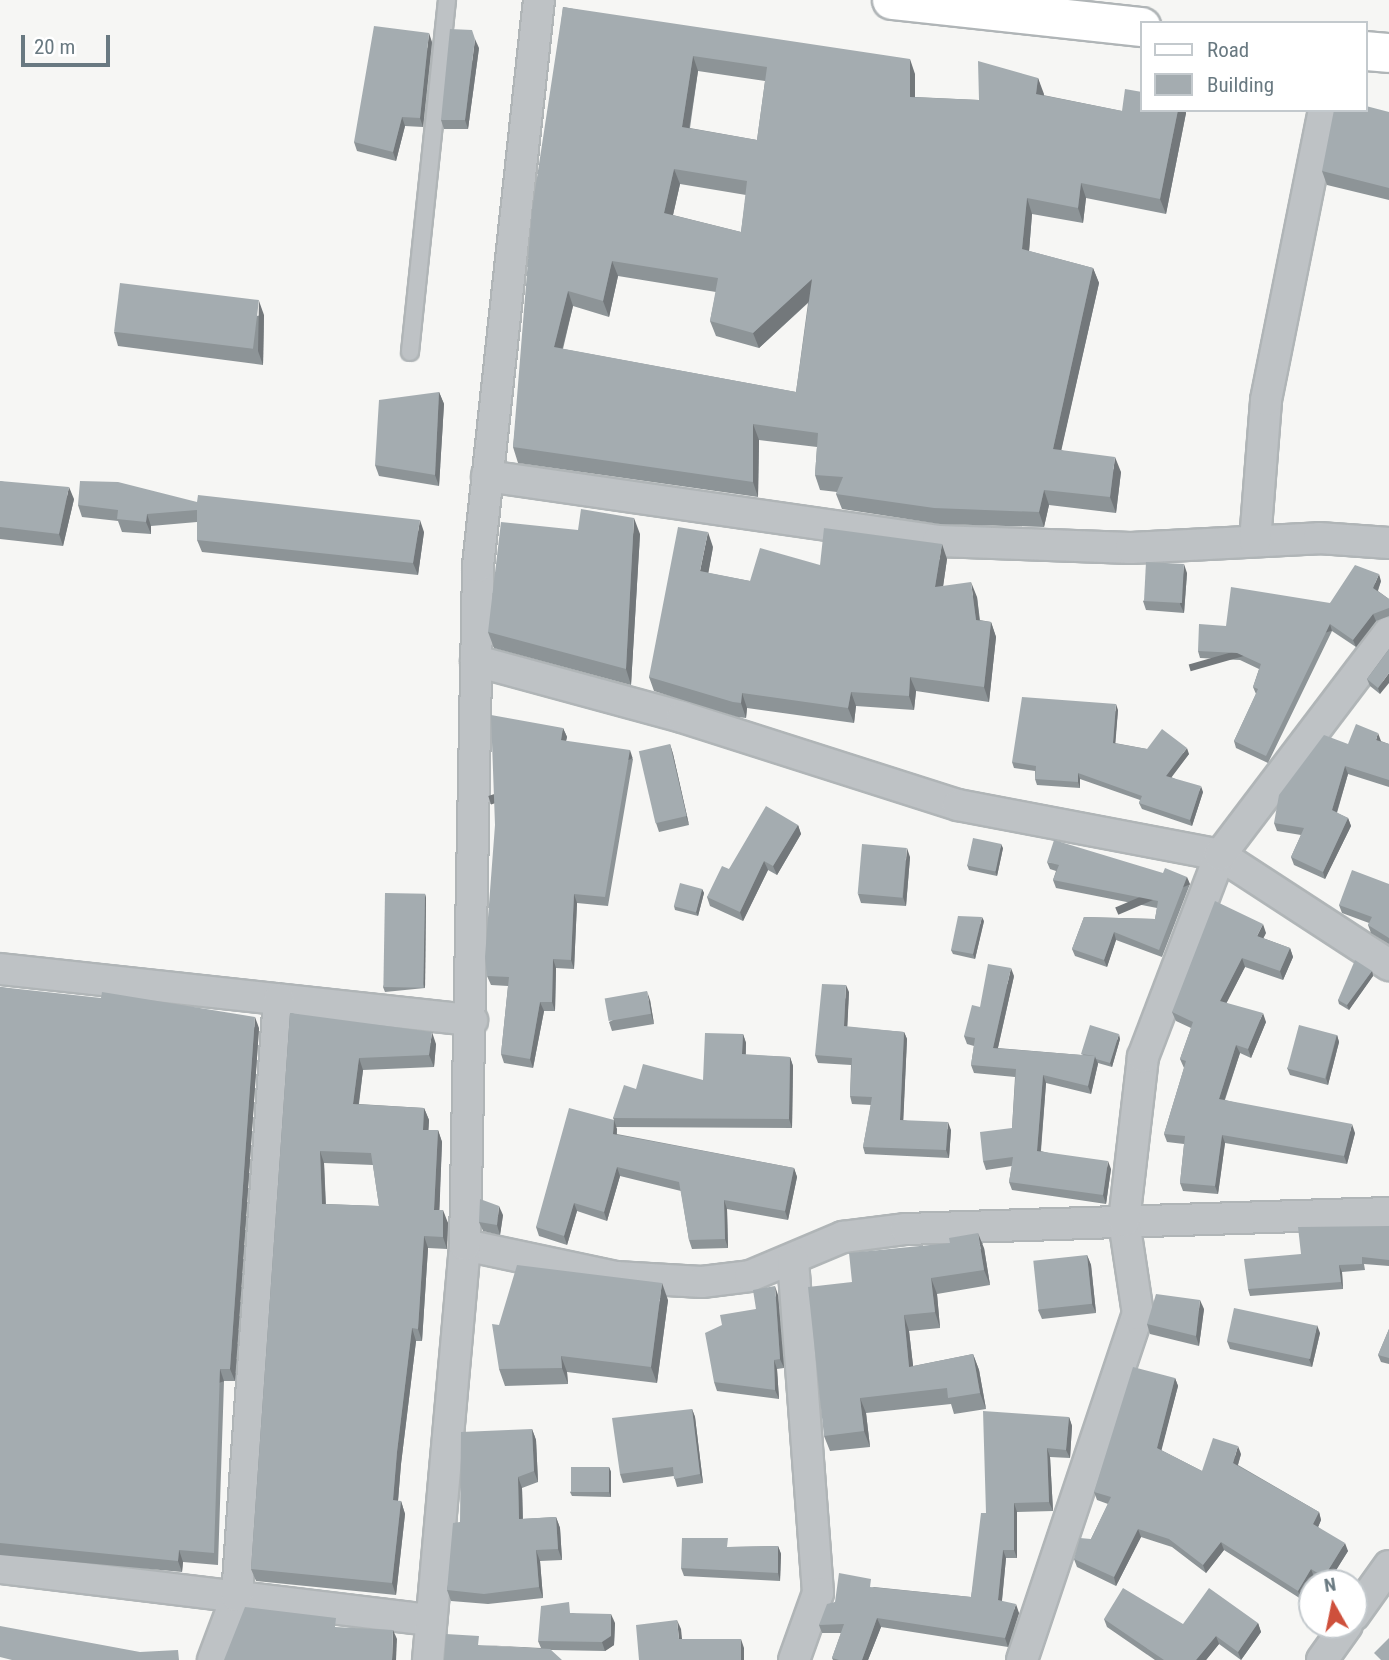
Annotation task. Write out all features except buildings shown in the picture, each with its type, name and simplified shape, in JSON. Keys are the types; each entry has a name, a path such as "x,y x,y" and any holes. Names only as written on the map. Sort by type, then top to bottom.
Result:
{"main road":[{"path":"892,0 942,2 1140,27"},
{"path":"1368,51 1389,53"}],"street":[{"path":"428,1660 428,1620 455,1401 465,1245 472,1020 476,661 487,476 539,0"},
{"path":"1255,541 1266,400 1324,112"},
{"path":"487,476 937,541 1131,548 1255,541 1389,543"},
{"path":"1022,1660 1138,1314 1124,1221 1143,1057 1220,855 1389,632"},
{"path":"476,661 682,717 958,805 1220,855 1389,965"},
{"path":"0,969 472,1020"},
{"path":"213,1660 237,1596 279,999"},
{"path":"465,1245 616,1277 702,1282 750,1276 843,1237 894,1231 1389,1213"},
{"path":"793,1259 818,1593 794,1660"},
{"path":"1368,1595 1389,1566"},
{"path":"0,1568 428,1620"},
{"path":"1322,1660 1337,1639"}],"lane":[{"path":"411,352 447,0"}]}
